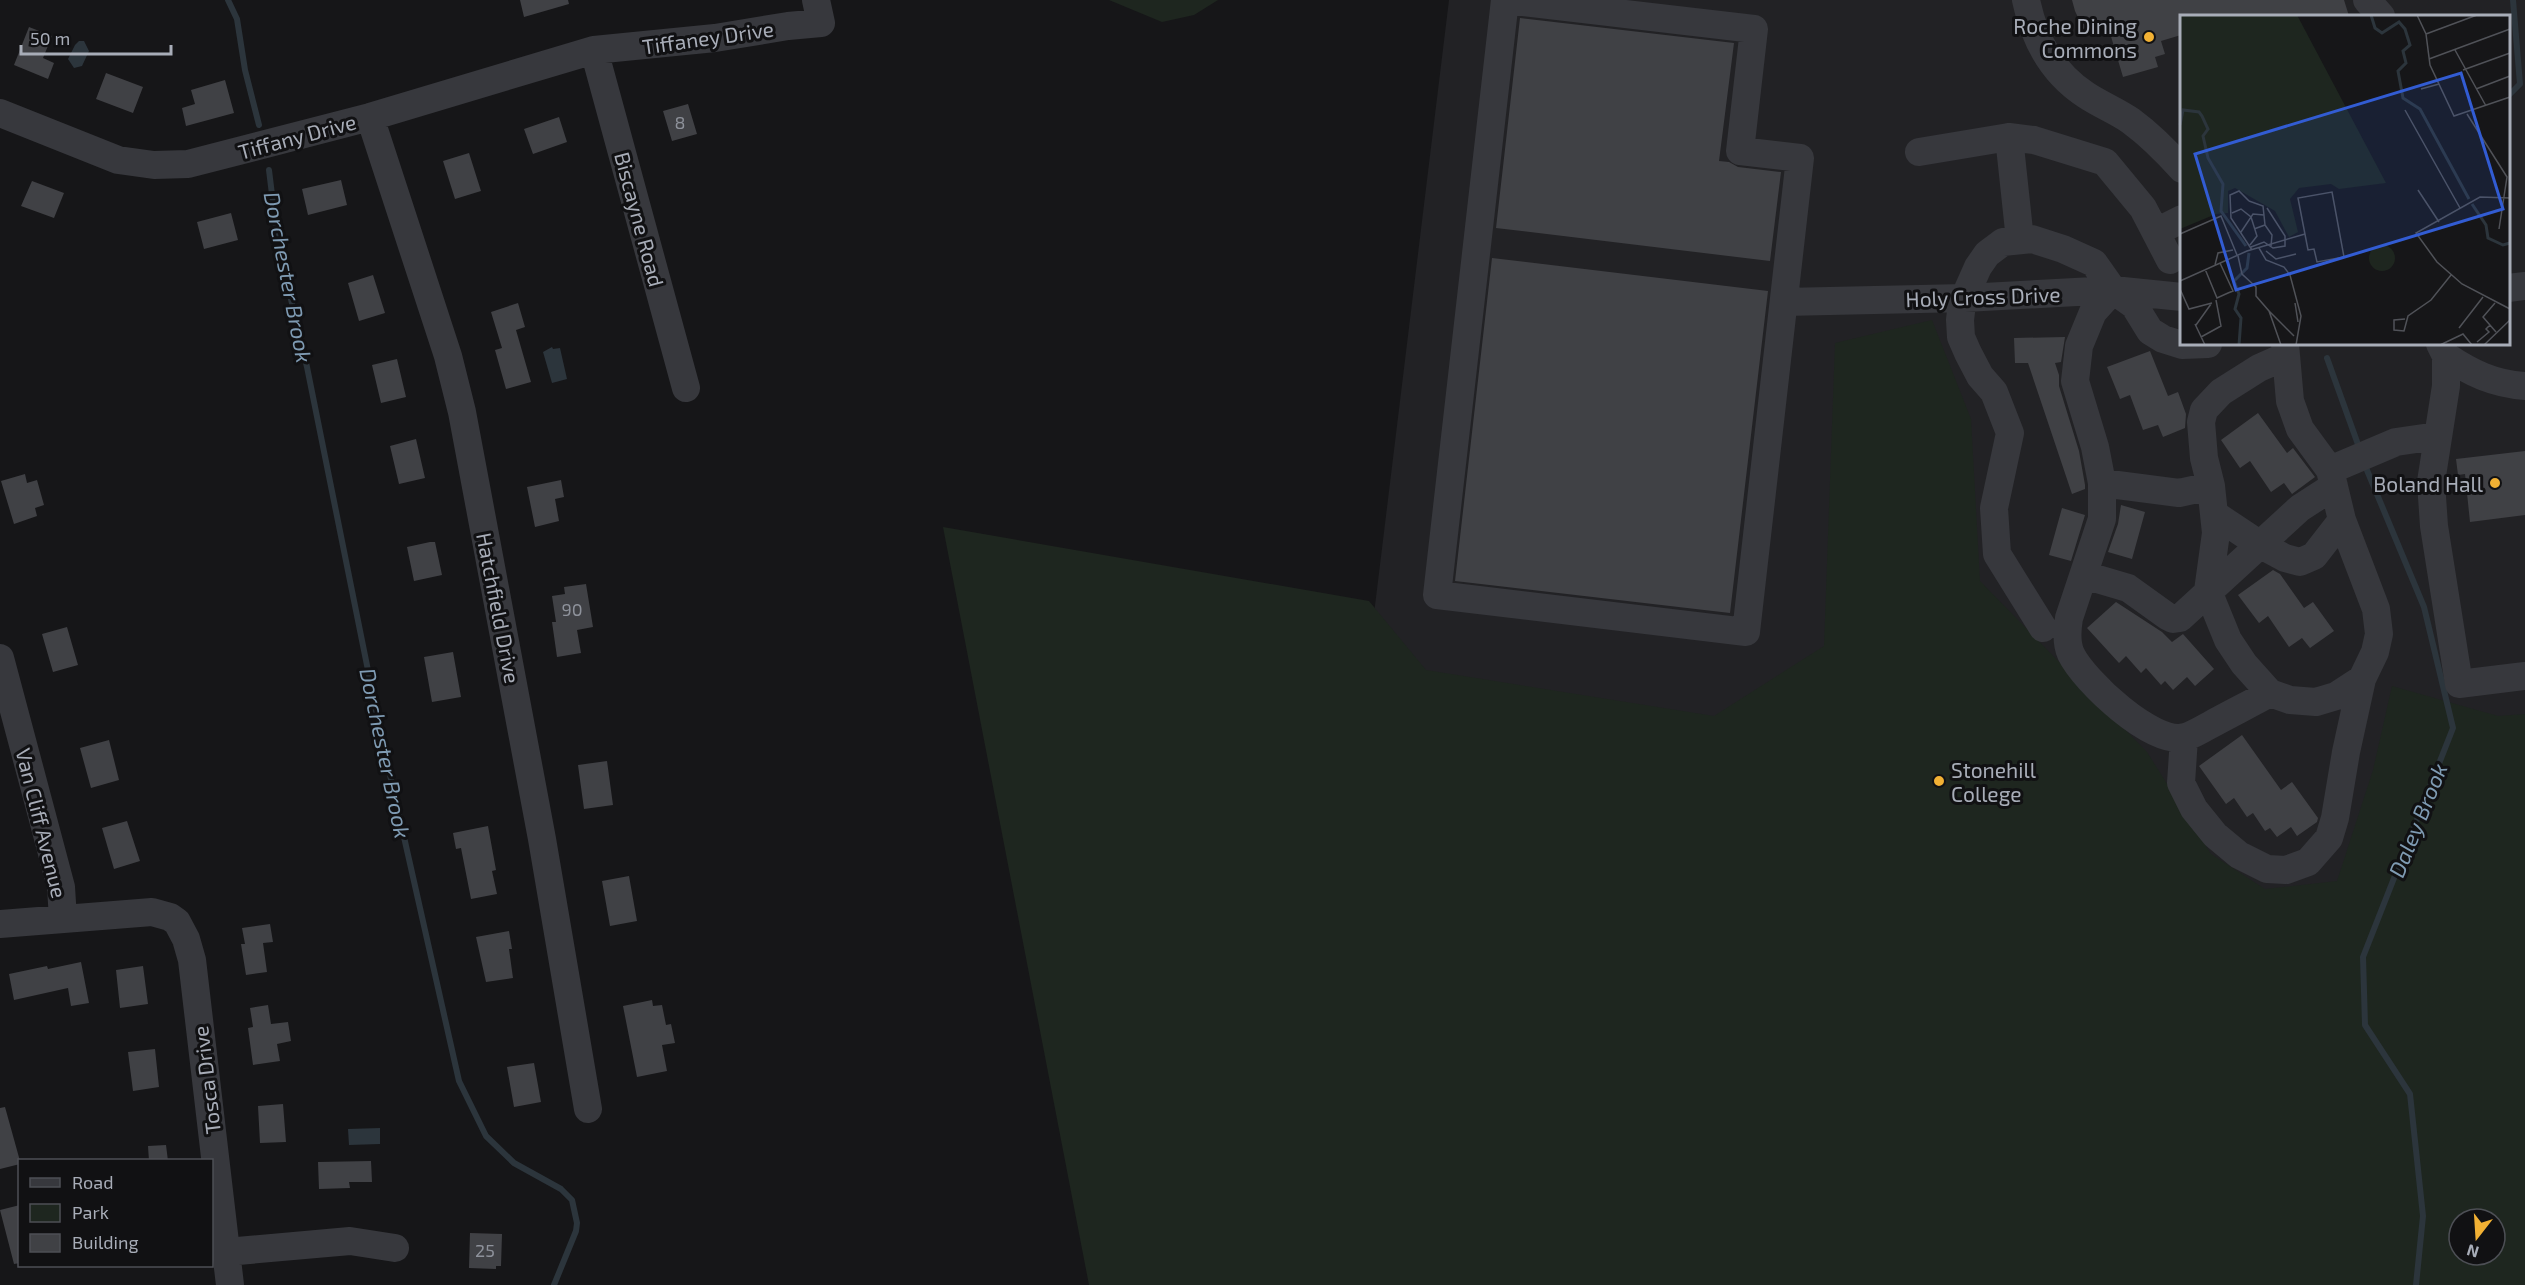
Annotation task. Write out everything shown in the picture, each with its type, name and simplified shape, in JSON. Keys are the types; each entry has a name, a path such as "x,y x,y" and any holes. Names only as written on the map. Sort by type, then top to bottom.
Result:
{"street":[{"path":"1505,0 1754,29 1740,152 1800,158 1784,302 1746,632 1437,595 1505,0"},
{"path":"2026,0 2034,29 2056,70 2086,95 2129,119 2180,168"},
{"path":"2367,0 2380,15"},
{"name":"Tiffaney Drive","path":"594,50 715,38 788,26 818,12"},
{"name":"Tiffany Drive","path":"0,113 118,160 135,164 171,165 222,157 370,117 594,50"},
{"name":"Biscayne Road","path":"594,50 686,388"},
{"name":"Hatchfield Drive","path":"370,117 448,356 462,412 542,839 588,1109"},
{"path":"2009,137 2020,240"},
{"path":"1919,152 2009,137 2034,140 2105,162 2144,208 2170,260"},
{"path":"2156,232 2180,220"},
{"path":"2043,628 1996,554 1994,508 2010,433 1994,392 1980,376 1961,337 1959,320 1978,267 1987,254 2003,242 2032,239 2063,249 2094,263 2113,290 2134,304 2150,331 2163,339 2180,344"},
{"path":"2510,288 2525,286"},
{"path":"2113,290 2093,312 2079,346 2075,381 2095,447 2102,483 2102,519 2069,618 2067,635 2071,653 2081,669 2107,697 2136,721 2159,734 2184,738 2270,693"},
{"name":"Holy Cross Drive","path":"1784,302 1965,298 2113,290 2180,297"},
{"path":"2346,468 2300,429 2290,401 2286,350 2221,392 2204,410 2201,422 2204,458 2213,500 2216,533 2208,591 2228,640 2244,664 2270,693 2290,700 2316,702 2336,696 2362,678"},
{"path":"2443,350 2484,378 2505,385 2525,386"},
{"path":"2443,350 2446,386 2431,482 2459,684 2525,676"},
{"path":"2084,575 2128,588 2167,616 2176,619 2346,468 2396,442 2437,436"},
{"path":"2184,738 2181,783 2194,809 2215,835 2239,855 2267,868 2286,870 2308,862 2329,838 2335,818 2362,678 2375,652 2379,634 2376,609 2342,520 2346,468"},
{"path":"2102,483 2213,500 2259,544 2285,558 2301,562 2314,556 2342,520"},
{"name":"Van Cliff Avenue","path":"0,658 61,887 63,919"},
{"name":"Tosca Drive","path":"63,919 143,912 170,918 182,929 192,960 230,1285"},
{"path":"0,924 63,919"},
{"path":"226,1252 357,1241 395,1248"}],"shaded area":[{"name":"Stonehill College","path":"1449,0 2525,0 2525,1285 1292,1285"},
{"path":"79,41 84,41 89,51 82,66 74,68 68,59"},
{"path":"552,347 553,349 560,348 567,379 552,383 543,352"},
{"path":"380,1128 380,1144 349,1145 348,1129"}],"green space":[{"path":"1109,0 1218,0 1194,15 1162,22"},
{"path":"1932,320 1971,419 1980,581 2147,752 2211,854 2265,889 2337,881 2373,770 2392,686 2498,716 2525,714 2525,1285 1089,1285 943,527 1369,601 1426,670 1714,716 1824,646 1835,343"}],"building":[{"path":"520,0 568,0 569,4 524,17"},
{"name":"Roche Dining Commons","path":"2072,0 2344,0 2349,15 2180,15 2180,35 2161,41 2165,54 2155,57 2158,67 2123,77 2107,23 2084,30"},
{"path":"1520,18 1734,43 1719,161 1729,162 1738,167 1781,172 1770,261 1496,228"},
{"path":"29,27 52,36 43,58 54,63 48,79 14,65"},
{"path":"106,73 143,87 133,113 96,99"},
{"path":"225,80 234,113 186,126 182,108 195,104 191,90"},
{"path":"688,104 697,134 672,141 663,111"},
{"path":"559,117 567,142 533,154 524,129"},
{"path":"469,153 481,191 455,199 443,161"},
{"path":"341,180 347,205 308,215 302,189"},
{"path":"32,181 64,193 54,218 21,206"},
{"path":"231,213 238,240 204,249 197,222"},
{"path":"1492,258 1768,291 1730,613 1455,581"},
{"path":"373,275 385,313 359,321 348,283"},
{"path":"518,303 525,327 516,330 531,382 506,389 495,350 502,348 491,312"},
{"path":"2065,337 2061,362 2055,363 2059,375 2059,386 2079,451 2085,485 2085,489 2072,494 2028,363 2015,363 2014,338"},
{"path":"2150,351 2168,396 2178,392 2186,414 2185,428 2163,437 2158,425 2143,430 2130,395 2120,399 2107,367"},
{"path":"397,359 406,397 381,403 372,365"},
{"path":"2258,413 2287,453 2293,448 2315,477 2292,494 2284,483 2271,492 2250,461 2240,468 2221,440"},
{"path":"416,439 425,478 399,484 390,446"},
{"name":"Boland Hall","path":"2525,451 2525,515 2470,522 2465,474 2458,475 2456,459"},
{"path":"25,474 27,483 37,480 44,505 35,508 37,516 14,524 1,481"},
{"path":"561,480 564,497 555,499 559,521 535,527 527,487"},
{"path":"2121,505 2145,512 2132,559 2108,552 2118,524"},
{"path":"2062,508 2085,515 2071,561 2049,555"},
{"path":"435,542 442,575 414,581 407,547"},
{"path":"2273,570 2280,574 2304,608 2313,602 2334,631 2310,648 2302,638 2289,647 2268,616 2259,623 2238,595"},
{"path":"586,584 593,627 577,630 581,653 557,657 552,622 556,622 552,596 565,594 564,587"},
{"path":"2116,602 2162,632 2172,642 2183,634 2214,669 2195,686 2187,677 2173,690 2165,681 2161,685 2146,668 2141,673 2126,656 2119,663 2087,628"},
{"path":"67,627 78,665 53,672 42,634"},
{"path":"453,652 461,697 432,702 424,657"},
{"path":"2242,735 2281,790 2292,782 2318,818 2317,822 2297,836 2291,827 2277,837 2270,828 2265,831 2253,813 2247,817 2234,798 2226,804 2199,766"},
{"path":"109,740 119,780 91,788 80,748"},
{"path":"607,761 613,805 584,809 578,765"},
{"path":"127,821 140,861 114,869 102,828"},
{"path":"488,826 496,870 492,871 497,894 471,899 461,848 456,849 453,833"},
{"path":"629,876 637,921 610,926 602,881"},
{"path":"270,924 273,942 263,943 267,972 246,975 241,944 245,944 242,928"},
{"path":"509,931 513,978 486,982 476,937"},
{"path":"81,962 89,1003 71,1006 68,988 14,1000 9,974"},
{"path":"143,966 148,1004 120,1008 116,970"},
{"path":"652,1000 653,1006 662,1005 666,1025 671,1024 675,1043 662,1045 667,1071 637,1077 623,1006"},
{"path":"268,1005 271,1024 288,1022 291,1041 277,1044 280,1061 253,1065 248,1028 253,1027 250,1008"},
{"path":"155,1049 159,1087 133,1091 128,1052"},
{"path":"534,1063 541,1102 514,1107 507,1067"},
{"path":"283,1104 286,1142 260,1143 258,1106"},
{"path":"5,1107 19,1159 18,1164 0,1169 0,1108"},
{"path":"166,1145 168,1159 149,1159 148,1146"},
{"path":"371,1161 372,1182 349,1182 350,1188 319,1189 318,1162"},
{"path":"18,1206 18,1263 14,1264 0,1210"},
{"path":"470,1233 502,1234 501,1266 496,1266 496,1269 469,1268"}],"waterway":[{"name":"Dorchester Brook","path":"228,0 237,19 245,70 259,125"},
{"name":"Daley Brook","path":"2510,94 2520,84 2513,0"},
{"name":"Dorchester Brook","path":"269,170 278,244 307,367 381,735 459,1081 486,1136 514,1163 561,1189 572,1200 577,1223 576,1231 554,1285"},
{"name":"Daley Brook","path":"2327,358 2360,450"},
{"name":"Daley Brook","path":"2364,463 2424,607 2453,728 2363,957 2365,1025 2410,1094 2423,1216 2416,1285"}],"place":[{"name":"Roche Dining Commons","path":"2149,37"},
{"name":"Boland Hall","path":"2495,483"},
{"name":"Stonehill College","path":"1939,781"}]}
